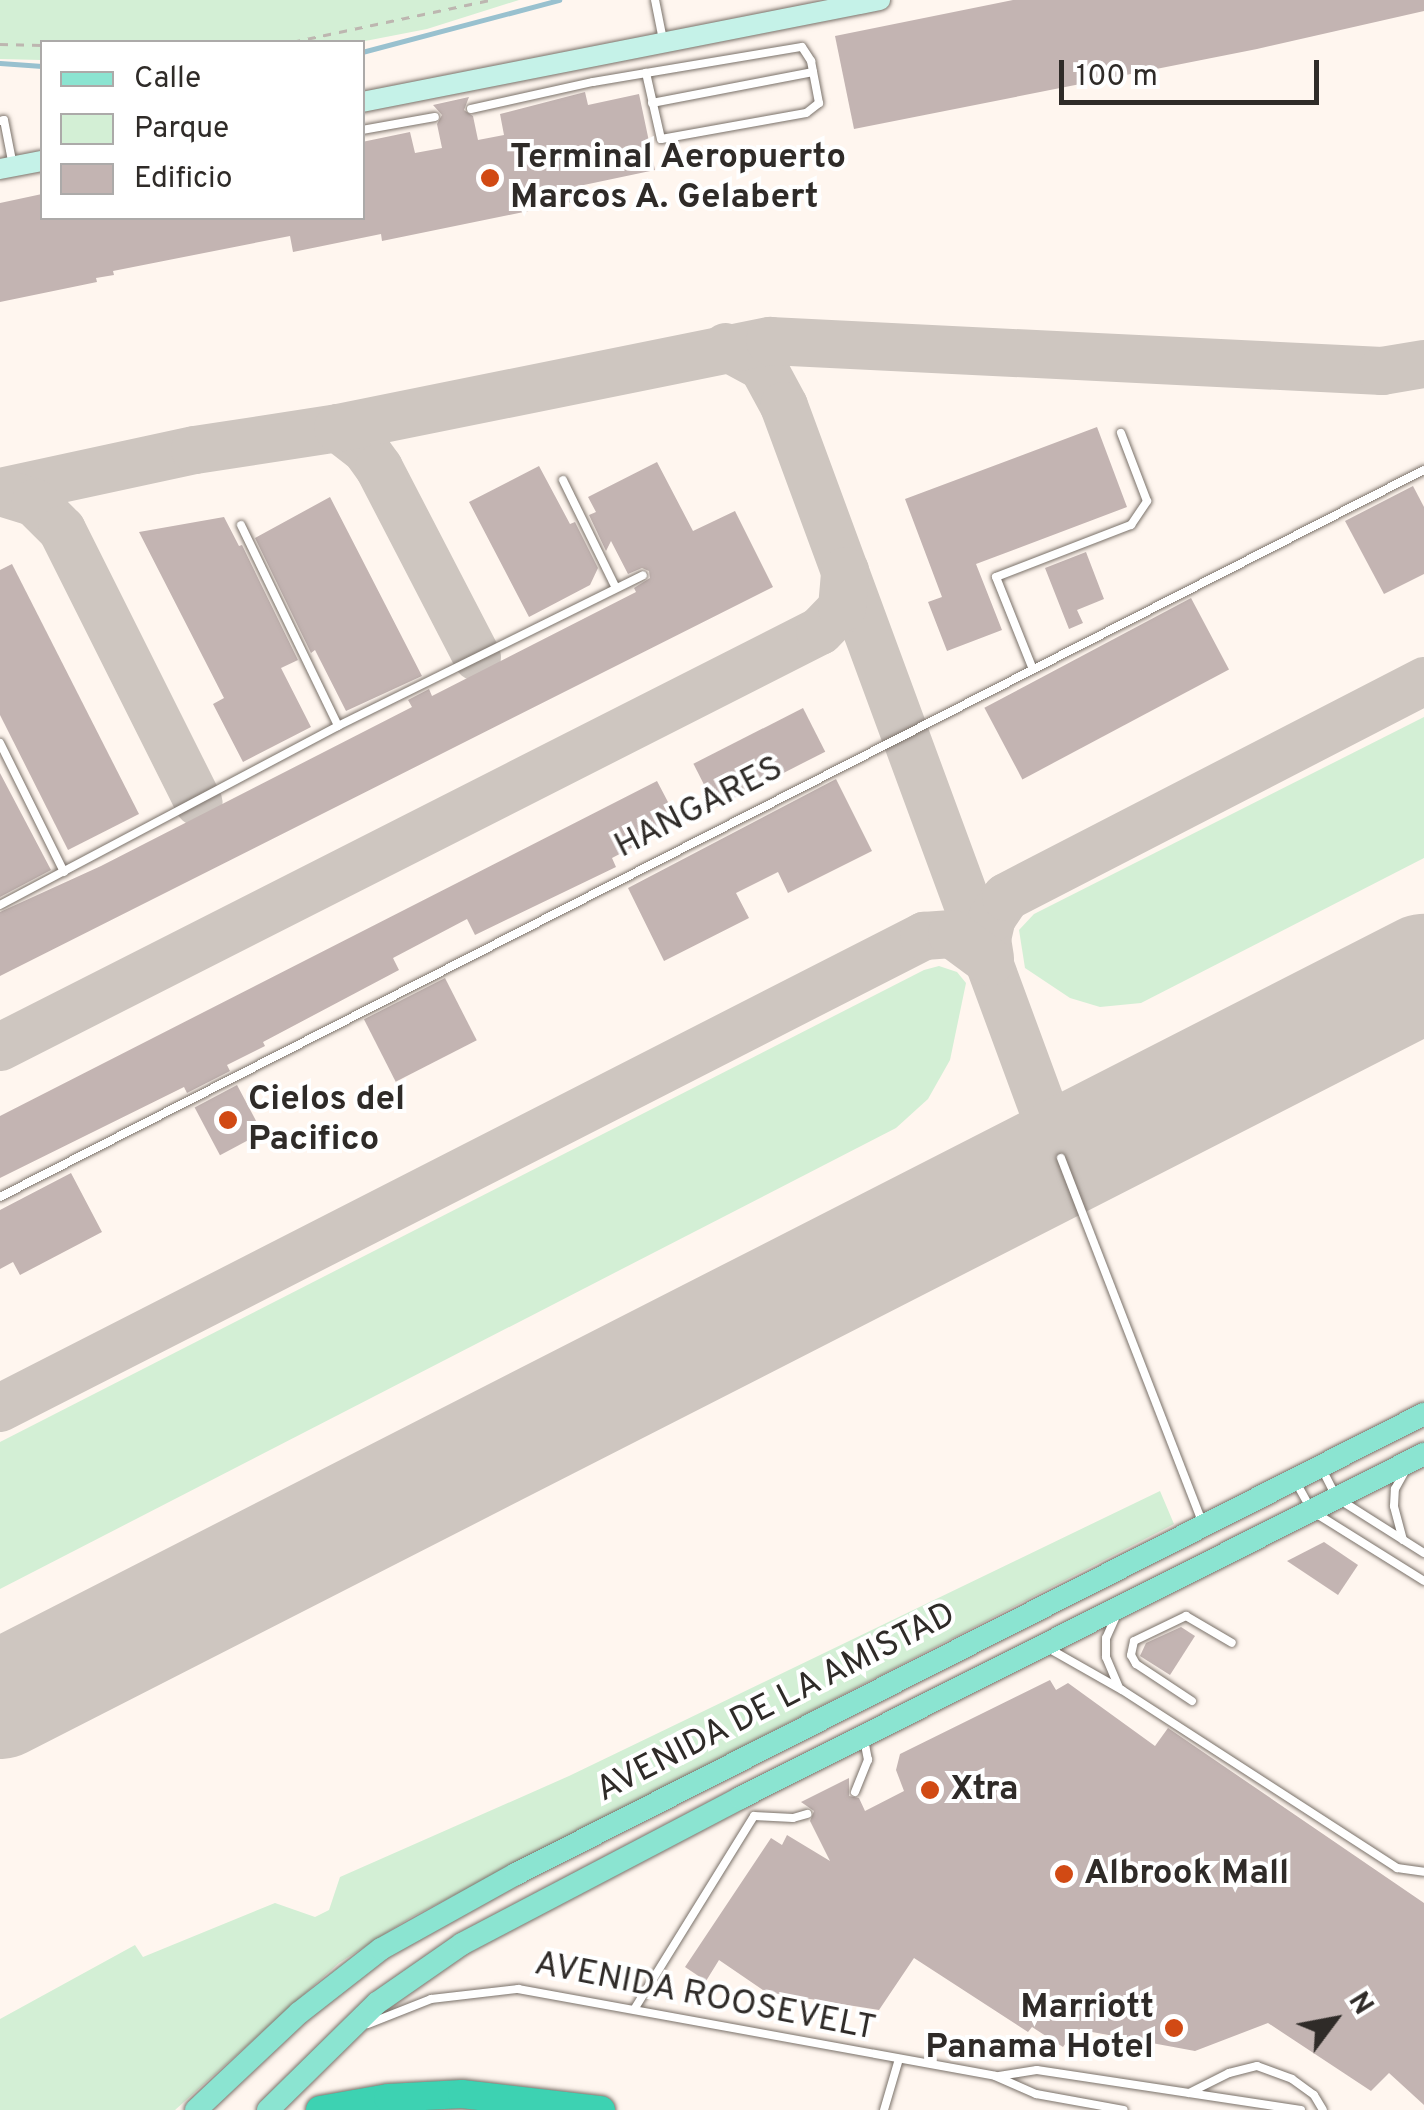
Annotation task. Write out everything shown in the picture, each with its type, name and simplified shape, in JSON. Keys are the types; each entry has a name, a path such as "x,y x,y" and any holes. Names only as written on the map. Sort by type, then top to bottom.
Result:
{"highway":[{"path":"320,2110 388,2098 462,2094 601,2110"}],"main road":[{"path":"365,101 880,0"},
{"path":"6,168 40,161"},
{"name":"AVENIDA DE LA AMISTAD","path":"196,2110 298,2013 381,1949 516,1874 1424,1414"},
{"name":"AVENIDA DE LA AMISTAD","path":"268,2110 338,2038 414,1975 522,1914 747,1807 863,1736 1418,1457"}],"lane":[{"path":"655,0 664,44"},
{"path":"471,109 593,82 646,73 802,47 813,72 819,103 806,112 667,140 658,134 646,73"},
{"path":"589,58 593,82"},
{"path":"652,102 813,72"},
{"path":"365,129 436,117"},
{"path":"0,121 4,120 6,168"},
{"path":"1032,667 996,576 1131,526 1146,501 1121,433"},
{"name":"HANGARES","path":"0,1197 1424,470"},
{"path":"563,480 615,586"},
{"path":"240,525 338,726"},
{"path":"0,904 338,726 643,575"},
{"path":"0,743 64,872"},
{"path":"1061,1158 1204,1526"},
{"path":"1403,1540 1396,1522 1395,1490 1418,1457"},
{"path":"1320,1466 1337,1498 1424,1552"},
{"path":"1294,1480 1312,1512 1424,1580"},
{"path":"1122,1690 1111,1675 1106,1638 1123,1606"},
{"path":"1192,1701 1136,1664 1131,1654 1134,1642 1186,1616 1232,1643"},
{"path":"1042,1645 1122,1690 1398,1868 1424,1872"},
{"path":"855,1792 868,1760 863,1736"},
{"path":"635,2008 747,1807 793,1818 807,1814"},
{"name":"AVENIDA ROOSEVELT","path":"338,2038 431,1999 518,1990 635,2008 898,2062 995,2076 1036,2094 1124,2110"},
{"path":"884,2110 898,2062"},
{"path":"1189,2093 1229,2073 1258,2066 1292,2078 1314,2095 1323,2110"},
{"path":"995,2076 1036,2070 1301,2110"}],"path":[{"path":"301,40 489,0"},
{"path":"0,44 40,45"}],"green space":[{"path":"0,0 519,0 427,29 365,41 40,40 40,60 0,59"},
{"path":"1424,717 1424,858 1141,1003 1100,1007 1070,998 1025,968 1019,930 1034,914"},
{"path":"939,966 957,972 966,983 950,1060 928,1099 896,1128 0,1589 0,1442 924,970"},
{"path":"1160,1491 1174,1524 410,1918 339,1963 175,2110 0,2110 0,2019 135,1945 143,1957 275,1903 315,1917 329,1910 340,1877 569,1776"}],"building":[{"path":"1013,0 1424,0 1424,11 1257,49 854,129 835,36"},
{"name":"Terminal Aeropuerto Marcos A. Gelabert","path":"585,92 588,105 639,94 655,170 579,186 582,200 382,241 381,234 293,252 290,236 113,271 114,275 96,278 97,282 0,302 0,203 40,194 40,220 365,220 365,141 410,132 415,153 442,148 437,124 442,115 433,105 469,97 464,110 473,116 478,140 504,135 500,114"},
{"path":"1097,427 1127,507 976,564 1002,630 947,651 928,602 942,597 905,499"},
{"path":"657,462 693,531 735,511 773,587 0,976 0,912 101,866 412,707 408,700 429,689 432,696 636,592 634,588 650,578 649,571 642,568 628,574 611,541 606,551 589,515 596,512 588,497"},
{"path":"539,466 570,524 575,522 598,568 590,585 529,617 469,502"},
{"path":"1413,486 1424,507 1424,574 1384,594 1345,521"},
{"path":"330,497 422,676 346,711 315,650 311,653 255,538"},
{"path":"224,517 239,546 242,545 298,660 281,668 311,727 243,762 213,704 224,698 139,532"},
{"path":"1086,552 1104,599 1077,610 1083,623 1069,629 1045,568"},
{"path":"12,564 139,814 68,850 0,715 0,570"},
{"path":"1191,598 1229,670 1022,779 984,708"},
{"path":"803,708 825,752 716,808 693,764"},
{"path":"0,773 51,870 0,897"},
{"path":"836,779 872,851 788,893 778,872 736,893 749,918 664,961 628,888"},
{"path":"657,781 679,823 612,858 616,867 475,935 467,919 393,958 399,970 263,1042 265,1046 227,1065 230,1071 187,1093 184,1087 0,1178 0,1116"},
{"path":"445,978 477,1040 396,1082 364,1019"},
{"name":"Cielos del Pacifico","path":"237,1085 262,1133 220,1155 195,1108"},
{"path":"71,1173 102,1232 20,1275 13,1262 0,1269 0,1210"},
{"path":"1324,1542 1358,1565 1338,1595 1287,1561"},
{"path":"1181,1627 1195,1636 1170,1675 1140,1656 1146,1643"},
{"name":"Albrook Mall","path":"1050,1680 1056,1690 1068,1683 1155,1746 1168,1728 1424,1903 1424,2105 1389,2073 1371,2091 1268,2023 1195,2051 1076,2029 1063,2047 1032,2027 1028,2032 914,1958 879,2010 766,1992 719,1960 706,1981 685,1967 771,1838 782,1845 787,1835 830,1861 810,1821 814,1811 801,1802 849,1778 849,1796 859,1798 865,1811 904,1791 896,1770 900,1754"}],"waterway":[{"path":"365,51 559,0"},
{"path":"0,63 40,66"}],"taxiway":[{"path":"0,492 195,450 338,428 770,341 1382,371 1424,364"},
{"path":"726,347 763,367 784,406 1061,1158"},
{"path":"338,428 366,450 379,468 477,657"},
{"path":"0,492 35,503 62,530 199,803"},
{"path":"0,1047 820,631 842,608 845,571"},
{"path":"990,958 987,939 992,918 1006,897 1424,681"},
{"path":"0,1408 924,936 952,934 990,962"}],"runway":[{"path":"0,1700 1424,973"}],"place":[{"name":"Terminal Aeropuerto Marcos A. Gelabert","path":"490,178"},
{"name":"Cielos del Pacifico","path":"228,1120"},
{"name":"Xtra","path":"930,1790"},
{"name":"Albrook Mall","path":"1064,1874"},
{"name":"Marriott Panama Hotel","path":"1174,2028"}]}
